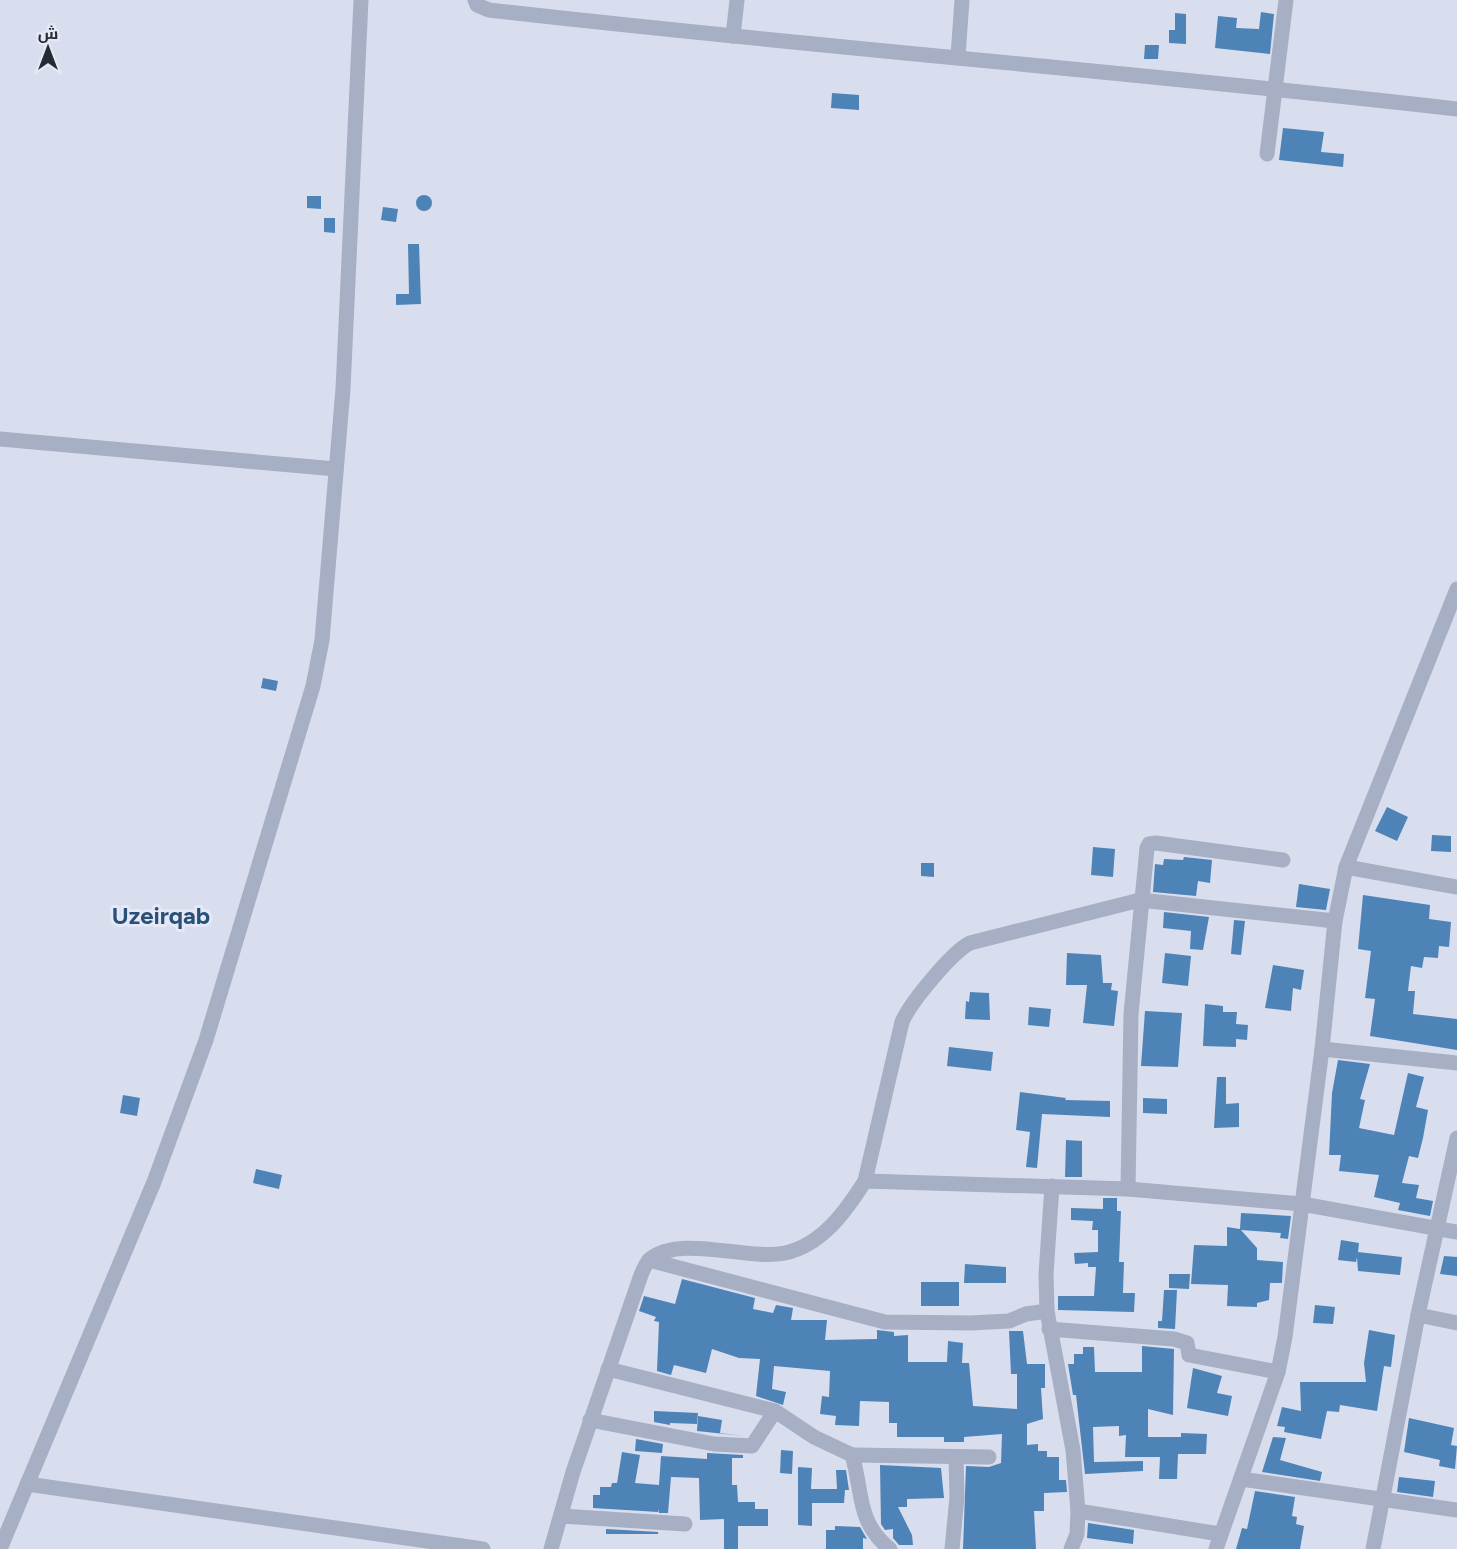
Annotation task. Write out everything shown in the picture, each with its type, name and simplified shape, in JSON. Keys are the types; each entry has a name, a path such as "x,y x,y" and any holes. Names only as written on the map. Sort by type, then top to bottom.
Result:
{"street":[{"path":"0,1549 154,1182 209,1028 313,686 322,640 343,389 361,0"},
{"path":"475,0 477,5 489,10 733,36 958,56 1457,109"},
{"path":"733,36 737,0"},
{"path":"958,56 962,0"},
{"path":"1267,154 1286,0"},
{"path":"0,439 336,469"},
{"path":"1078,1510 1218,1542 1278,1372 1289,1313 1322,1048 1335,921 1346,867 1457,589"},
{"path":"1128,1190 1131,1014 1140,900 1149,844 1156,843 1283,860"},
{"path":"1346,867 1457,887"},
{"path":"551,1549 590,1420 649,1260 661,1253 692,1249 760,1255 786,1253 809,1243 828,1230 865,1181 902,1022 951,956 970,943 1140,900 1335,921"},
{"path":"1322,1048 1457,1063"},
{"path":"1374,1549 1418,1315 1457,1138"},
{"path":"865,1181 1052,1186 1302,1204 1457,1233"},
{"path":"1052,1186 1046,1274 1047,1311 1068,1416 1078,1510 1077,1534 1071,1549"},
{"path":"649,1260 885,1322 1009,1321 1023,1315 1047,1311"},
{"path":"1418,1315 1457,1323"},
{"path":"1049,1329 1174,1339 1187,1343 1189,1355 1278,1372"},
{"path":"608,1369 775,1411 814,1437 852,1455 989,1457"},
{"path":"590,1420 714,1444 752,1446 775,1411"},
{"path":"852,1455 858,1473 858,1494 862,1512 881,1547"},
{"path":"952,1549 956,1457"},
{"path":"1241,1479 1457,1510"},
{"path":"27,1484 483,1549"},
{"path":"561,1516 685,1524"}],"building":[{"path":"1261,12 1274,14 1270,54 1215,48 1218,16 1237,18 1236,28 1259,29"},
{"path":"1175,13 1186,14 1186,44 1169,43 1169,30 1175,30"},
{"path":"1145,45 1159,45 1158,59 1144,59"},
{"path":"832,93 859,95 859,110 831,108"},
{"path":"1283,128 1324,132 1321,152 1344,154 1343,167 1279,160"},
{"path":"421,195 427,195 432,203 430,209 421,211 416,206 416,200"},
{"path":"307,196 321,196 321,209 307,208"},
{"path":"383,207 398,209 396,222 381,220"},
{"path":"324,218 335,218 335,233 324,232"},
{"path":"408,244 419,244 421,304 396,305 396,294 409,294"},
{"path":"263,678 278,681 276,691 261,688"},
{"path":"1387,807 1408,817 1397,841 1375,831"},
{"path":"1432,835 1451,836 1451,852 1431,851"},
{"path":"1093,847 1115,849 1113,877 1091,875"},
{"path":"1184,857 1212,860 1210,883 1198,881 1196,896 1153,892 1155,864 1163,865 1164,859 1183,860"},
{"path":"921,863 934,863 934,877 921,876"},
{"path":"1299,884 1330,889 1326,910 1296,907"},
{"path":"1363,895 1430,905 1429,919 1451,922 1449,947 1439,946 1438,958 1424,957 1422,968 1411,966 1408,991 1415,991 1413,1014 1457,1019 1457,1050 1370,1036 1375,999 1365,998 1371,951 1358,949"},
{"path":"1164,912 1209,917 1203,950 1190,949 1191,931 1163,928"},
{"path":"1234,920 1245,921 1241,955 1231,954"},
{"path":"1067,953 1101,955 1103,983 1112,983 1111,990 1118,991 1114,1026 1083,1023 1087,985 1066,985"},
{"path":"1165,953 1191,956 1188,986 1162,983"},
{"path":"1273,965 1304,970 1301,990 1293,988 1291,1011 1265,1008"},
{"path":"970,992 989,993 990,1020 965,1019 966,1001 969,1002"},
{"path":"1205,1004 1223,1006 1223,1012 1237,1012 1236,1024 1248,1025 1247,1040 1236,1039 1236,1047 1203,1046"},
{"path":"1029,1007 1051,1009 1049,1027 1028,1025"},
{"path":"1145,1011 1182,1013 1178,1067 1141,1066"},
{"path":"949,1047 993,1052 991,1071 947,1066"},
{"path":"1338,1060 1370,1064 1360,1099 1365,1100 1359,1128 1394,1135 1408,1073 1424,1077 1416,1107 1428,1110 1423,1138 1418,1158 1409,1156 1402,1183 1419,1185 1416,1198 1433,1201 1430,1216 1398,1210 1400,1203 1374,1197 1379,1175 1339,1171 1341,1155 1329,1155 1332,1093"},
{"path":"1217,1077 1226,1077 1226,1104 1239,1103 1239,1127 1214,1128"},
{"path":"1020,1092 1066,1098 1065,1100 1110,1101 1110,1117 1042,1114 1037,1168 1026,1167 1030,1132 1016,1130"},
{"path":"123,1095 140,1098 137,1116 120,1113"},
{"path":"1143,1098 1167,1099 1167,1114 1143,1113"},
{"path":"1066,1140 1082,1141 1082,1177 1065,1177"},
{"path":"256,1169 282,1175 279,1189 253,1183"},
{"path":"1103,1198 1117,1198 1117,1211 1121,1211 1119,1262 1124,1262 1123,1293 1135,1293 1134,1312 1058,1310 1058,1296 1094,1296 1096,1267 1088,1267 1088,1263 1075,1264 1074,1253 1098,1252 1098,1230 1092,1230 1093,1221 1071,1220 1071,1208 1103,1209"},
{"path":"1241,1213 1291,1216 1288,1239 1280,1238 1281,1233 1241,1230 1257,1248 1257,1260 1283,1262 1282,1283 1270,1283 1269,1300 1257,1303 1257,1307 1227,1306 1228,1285 1191,1284 1194,1245 1227,1246 1227,1227 1240,1229"},
{"path":"1341,1240 1359,1243 1358,1252 1402,1257 1400,1275 1358,1271 1357,1257 1356,1262 1338,1260"},
{"path":"1444,1256 1457,1257 1457,1276 1440,1274"},
{"path":"965,1264 1006,1267 1006,1283 964,1283"},
{"path":"1169,1274 1190,1274 1189,1289 1169,1288"},
{"path":"682,1279 755,1298 753,1309 773,1313 776,1305 793,1308 791,1320 827,1320 825,1340 877,1339 877,1330 894,1332 894,1336 908,1335 908,1362 947,1362 948,1341 963,1343 962,1363 969,1363 973,1406 1017,1409 1017,1374 1011,1374 1009,1331 1023,1331 1027,1364 1045,1364 1045,1388 1041,1388 1043,1419 1027,1424 1027,1445 1038,1444 1038,1451 1047,1451 1047,1457 1059,1457 1059,1480 1066,1480 1067,1492 1044,1493 1044,1511 1034,1511 1036,1549 963,1549 966,1466 989,1467 1001,1463 1002,1434 964,1437 964,1442 944,1442 944,1437 897,1437 897,1423 889,1423 889,1402 860,1401 859,1426 835,1425 836,1416 820,1414 822,1396 829,1397 830,1371 774,1366 772,1389 786,1392 783,1405 756,1396 760,1359 739,1358 712,1349 706,1373 674,1365 671,1375 657,1371 659,1322 654,1321 656,1317 639,1311 644,1296 675,1304"},
{"path":"921,1282 959,1282 959,1306 921,1306"},
{"path":"1164,1290 1177,1290 1175,1329 1158,1328 1158,1321 1162,1321"},
{"path":"1315,1305 1335,1307 1333,1324 1313,1323"},
{"path":"1369,1330 1395,1335 1391,1367 1384,1366 1377,1411 1340,1405 1339,1412 1327,1411 1321,1439 1284,1432 1285,1427 1277,1426 1282,1407 1301,1411 1300,1382 1366,1382 1364,1363"},
{"path":"1142,1346 1174,1349 1173,1415 1148,1409 1148,1437 1181,1437 1181,1433 1207,1434 1206,1454 1178,1454 1177,1479 1159,1479 1160,1457 1125,1457 1126,1435 1119,1436 1119,1426 1093,1427 1094,1462 1143,1461 1143,1471 1085,1474 1076,1395 1073,1395 1068,1364 1074,1364 1074,1354 1083,1354 1083,1347 1094,1347 1095,1372 1142,1372"},
{"path":"1193,1368 1222,1376 1217,1393 1232,1396 1228,1416 1187,1408"},
{"path":"654,1411 698,1413 697,1424 670,1423 670,1425 654,1422"},
{"path":"698,1416 722,1420 720,1433 744,1436 697,1431"},
{"path":"1409,1418 1454,1428 1451,1445 1457,1446 1455,1469 1439,1466 1440,1460 1404,1452"},
{"path":"1273,1437 1286,1438 1280,1460 1322,1472 1320,1481 1262,1472"},
{"path":"636,1439 663,1444 662,1453 635,1451"},
{"path":"781,1450 793,1451 792,1474 780,1473"},
{"path":"622,1452 640,1455 635,1483 659,1485 661,1456 707,1459 707,1453 743,1455 743,1458 732,1458 732,1485 737,1485 738,1502 755,1502 755,1509 768,1509 768,1526 738,1526 738,1549 724,1549 724,1519 700,1520 699,1478 671,1477 668,1513 659,1513 658,1509 658,1512 593,1508 593,1495 600,1495 600,1487 611,1487 612,1483 617,1483"},
{"path":"880,1465 941,1468 944,1498 907,1499 907,1507 898,1507 912,1535 913,1545 899,1545 893,1538 893,1529 885,1530 881,1524"},
{"path":"798,1467 812,1468 811,1489 837,1489 836,1470 846,1470 849,1490 845,1490 844,1503 812,1503 812,1526 798,1525"},
{"path":"1399,1477 1435,1481 1433,1497 1397,1492"},
{"path":"1255,1491 1295,1497 1292,1516 1297,1517 1296,1524 1304,1526 1300,1549 1236,1549 1242,1528 1247,1529"},
{"path":"1088,1523 1134,1530 1133,1544 1087,1538"},
{"path":"835,1526 860,1527 867,1539 863,1538 863,1549 826,1549 826,1530 835,1530"},
{"path":"606,1529 658,1532 658,1534 606,1534"}],"district":[{"name":"Uzeirqab","path":"161,916"}]}
